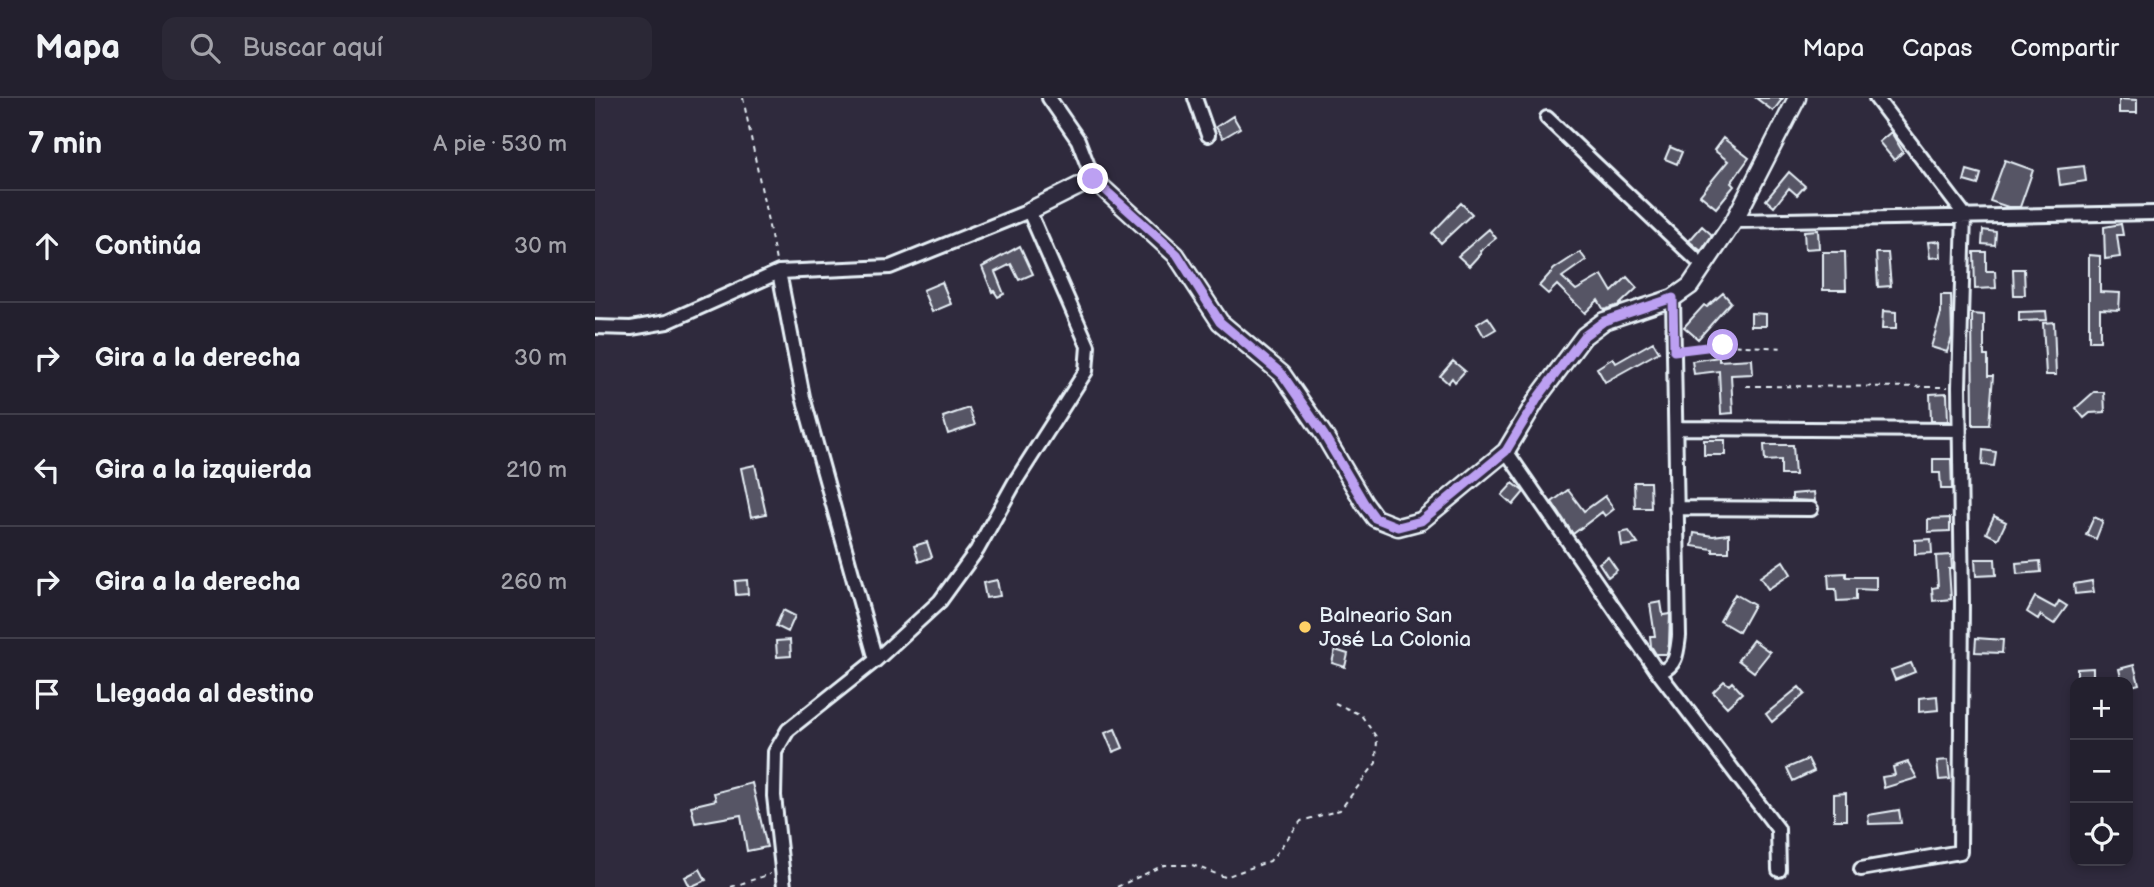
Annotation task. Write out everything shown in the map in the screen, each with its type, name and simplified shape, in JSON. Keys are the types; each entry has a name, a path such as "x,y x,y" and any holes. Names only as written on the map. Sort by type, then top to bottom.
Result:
{"street":[{"path":"1049,98 1077,140 1093,179 1177,254 1220,322 1282,374 1324,435 1375,518 1398,527 1421,521 1506,451 1539,396 1584,336 1604,321 1673,298 1690,286 1734,221 1797,98"},
{"path":"1195,98 1208,135"},
{"path":"1861,869 1960,852 1962,602 1959,387 1964,214 1876,98"},
{"path":"1547,118 1703,266"},
{"path":"595,327 631,328 667,322 779,272 890,267 1029,211 1093,179"},
{"path":"785,887 774,796 775,752 788,730 876,660 940,601 977,550 1015,482 1086,371 1088,346 1084,334 1029,211"},
{"path":"1734,221 1964,214 2154,213"},
{"path":"779,272 803,397 876,660"},
{"path":"1655,668 1667,669 1677,656 1673,298"},
{"path":"1676,428 1959,430"},
{"path":"1506,451 1655,668 1778,829 1779,870"},
{"path":"1676,508 1811,509"}],"path":[{"path":"743,98 779,272"},
{"path":"1674,351 1723,345 1785,348"},
{"path":"1747,386 1959,387"},
{"path":"1117,887 1164,865 1192,864 1225,877 1270,861 1301,821 1340,810 1376,763 1377,738 1361,715 1335,703"},
{"path":"731,887 781,870"}],"building":[{"path":"1756,98 1783,98 1773,111"},
{"path":"2119,99 2137,100 2137,113 2119,113"},
{"path":"1233,116 1240,128 1223,138 1216,127"},
{"path":"1891,132 1903,152 1894,160 1879,142"},
{"path":"1723,138 1749,158 1731,183 1734,186 1716,208 1700,195 1728,161 1714,150"},
{"path":"1670,147 1682,152 1677,164 1665,159"},
{"path":"2005,160 2033,170 2020,207 2008,207 1990,201"},
{"path":"2084,166 2086,181 2060,185 2058,169"},
{"path":"1967,170 1981,174 1978,185 1964,181"},
{"path":"1789,172 1805,186 1797,195 1789,188 1774,207 1766,200"},
{"path":"1461,203 1472,214 1441,243 1432,233"},
{"path":"2121,224 2123,235 2117,235 2120,257 2105,259 2104,227"},
{"path":"1702,226 1712,235 1701,251 1689,241"},
{"path":"1489,229 1496,238 1480,251 1469,266 1458,256"},
{"path":"1818,230 1819,248 1805,249 1804,231"},
{"path":"1983,230 1996,232 1995,245 1982,244"},
{"path":"1940,241 1941,257 1930,258 1928,242"},
{"path":"1020,246 1033,274 1019,280 1011,264 995,272 1004,294 998,297 992,292 982,267"},
{"path":"1580,252 1586,260 1562,277 1576,290 1602,275 1612,292 1627,277 1637,288 1619,305 1604,310 1598,300 1585,313 1557,285 1548,294 1539,286 1554,269"},
{"path":"1823,252 1845,252 1846,290 1823,290"},
{"path":"1974,252 1986,252 1986,271 1995,271 1996,288 1975,289"},
{"path":"1876,253 1888,253 1891,286 1878,287"},
{"path":"2089,255 2100,256 2100,292 2120,293 2119,310 2100,309 2100,341 2089,341"},
{"path":"2013,269 2024,269 2025,295 2014,295"},
{"path":"942,282 951,304 932,312 923,290"},
{"path":"1723,293 1731,302 1698,339 1684,327 1704,305 1707,307"},
{"path":"1941,295 1951,295 1952,337 1947,352 1931,347 1941,313"},
{"path":"1883,311 1896,312 1896,329 1882,329"},
{"path":"2046,311 2047,320 2019,321 2019,312"},
{"path":"1751,313 1766,314 1766,326 1751,326"},
{"path":"1972,314 1984,315 1984,356 1988,356 1988,376 1993,376 1989,425 1973,425"},
{"path":"1488,317 1496,329 1484,336 1477,324"},
{"path":"2054,322 2056,375 2046,375 2043,323"},
{"path":"1653,342 1659,352 1605,382 1597,368 1613,358 1616,363"},
{"path":"1719,357 1719,361 1752,359 1753,374 1731,375 1733,413 1721,414 1719,371 1694,374 1692,361"},
{"path":"1453,361 1465,371 1455,382 1452,378 1448,383 1440,376"},
{"path":"2094,392 2104,392 2105,412 2090,413 2084,418 2076,408"},
{"path":"1947,393 1948,421 1931,421 1930,394"},
{"path":"969,408 975,425 948,434 943,417"},
{"path":"1704,440 1725,440 1725,455 1704,455"},
{"path":"1764,445 1793,445 1795,475 1781,475 1781,460 1765,461"},
{"path":"1983,450 1996,452 1994,466 1982,465"},
{"path":"1933,459 1951,459 1952,489 1941,489 1940,473 1933,473"},
{"path":"755,465 766,514 751,517 741,468"},
{"path":"1634,482 1650,482 1651,508 1635,508"},
{"path":"1513,483 1524,492 1513,505 1502,495"},
{"path":"1568,490 1584,511 1605,496 1614,509 1605,516 1602,512 1573,534 1552,502"},
{"path":"1814,492 1815,501 1792,500 1792,494"},
{"path":"1994,516 2006,522 1998,539 1986,533"},
{"path":"2094,517 2103,521 2096,539 2086,535"},
{"path":"1950,518 1950,531 1928,532 1928,519"},
{"path":"1629,531 1638,544 1622,546 1620,533"},
{"path":"1694,533 1713,536 1729,534 1729,552 1713,552 1713,549 1692,546"},
{"path":"1931,539 1932,553 1915,554 1915,540"},
{"path":"927,542 932,557 919,562 914,546"},
{"path":"1951,555 1951,599 1933,601 1932,588 1938,587 1936,556"},
{"path":"1608,557 1617,570 1608,577 1599,563"},
{"path":"1975,559 1995,559 1996,575 1976,576"},
{"path":"1783,561 1791,574 1768,589 1760,577"},
{"path":"2040,561 2041,572 2017,574 2016,563"},
{"path":"1846,573 1846,577 1876,577 1876,590 1856,589 1856,600 1837,601 1836,589 1829,589 1828,574"},
{"path":"747,580 748,594 736,595 735,581"},
{"path":"997,580 1000,596 986,598 983,583"},
{"path":"2092,581 2094,592 2075,594 2074,584"},
{"path":"1735,594 1754,605 1739,632 1720,621"},
{"path":"2035,597 2055,608 2059,601 2067,606 2054,624 2040,615 2038,619 2027,612"},
{"path":"1661,602 1663,615 1670,614 1667,654 1656,654 1651,646 1650,636 1655,636 1650,604"},
{"path":"783,610 795,616 788,632 776,626"},
{"path":"1976,638 2003,640 2002,653 1975,652"},
{"path":"790,640 791,656 777,657 776,641"},
{"path":"1753,640 1770,652 1754,672 1738,660"},
{"path":"1335,650 1348,654 1345,667 1332,663"},
{"path":"1911,663 1915,672 1895,680 1891,670"},
{"path":"2134,665 2139,684 2133,686 2133,677 2121,677 2119,669"},
{"path":"2093,668 2093,677 2077,677 2077,669"},
{"path":"1724,681 1729,685 1732,682 1742,693 1727,707 1713,692"},
{"path":"1799,687 1805,694 1772,722 1766,714"},
{"path":"1937,696 1938,710 1919,712 1919,698"},
{"path":"1115,729 1123,748 1113,752 1105,733"},
{"path":"1808,759 1814,771 1793,781 1787,768"},
{"path":"1948,760 1950,779 1939,780 1937,761"},
{"path":"1908,762 1917,778 1884,788 1882,777 1895,775 1893,767"},
{"path":"752,783 767,847 747,851 741,815 695,823 691,806 716,800 714,793"},
{"path":"1846,793 1846,820 1834,820 1834,794"},
{"path":"1899,810 1901,823 1869,824 1868,815"},
{"path":"700,869 706,880 690,887 685,877"}],"place":[{"name":"Balneario San José La Colonia","path":"1305,627"}],"route":[{"path":"1093,179 1177,254 1220,322 1248,349 1282,374 1324,435 1375,518 1398,527 1421,521 1506,451 1539,396 1567,357 1584,336 1604,321 1673,298 1674,351 1723,345"}]}
